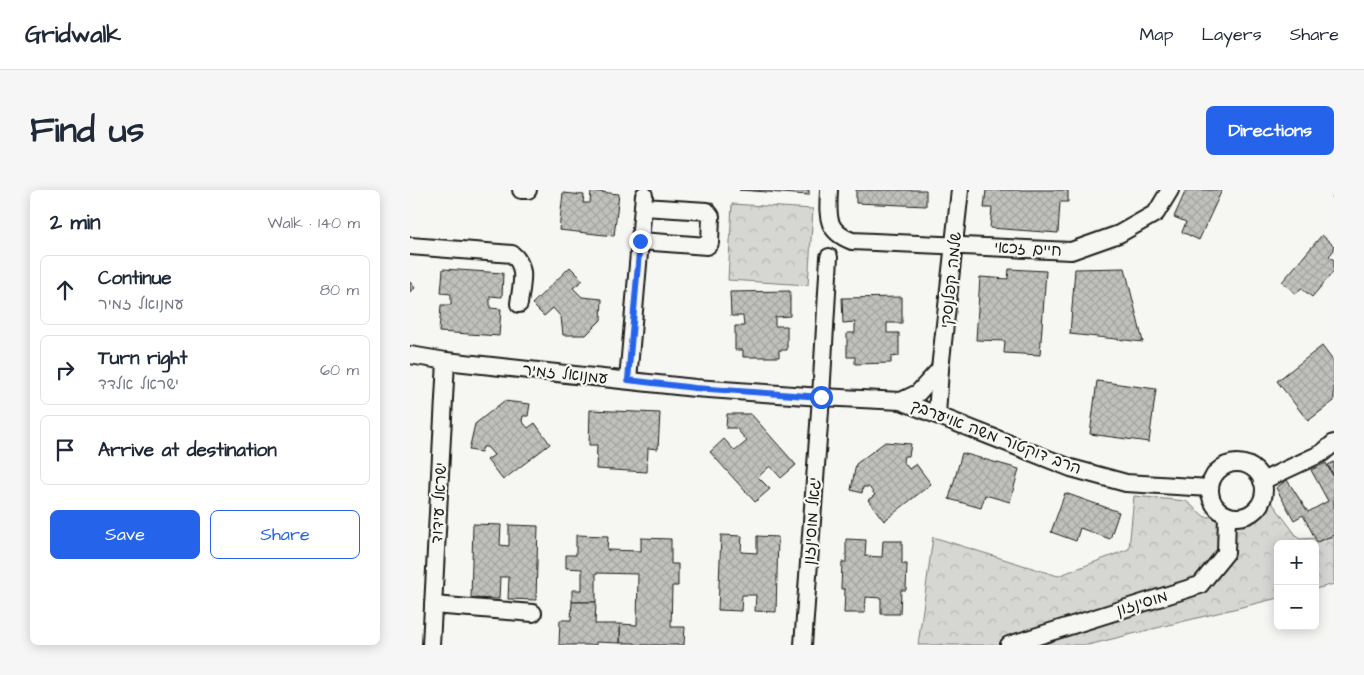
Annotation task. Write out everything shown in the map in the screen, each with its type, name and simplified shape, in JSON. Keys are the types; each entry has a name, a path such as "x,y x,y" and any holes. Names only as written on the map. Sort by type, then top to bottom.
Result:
{"street":[{"path":"521,190 528,190"},
{"name":"חיים זכאי","path":"829,190 828,215 832,225 840,236 852,241 1071,251 1119,234 1156,213 1170,190"},
{"name":"שלמה קפלנסקי","path":"937,414 940,369 960,190"},
{"path":"628,380 640,241 644,201 708,212 711,216 710,243 707,246 640,241"},
{"path":"410,246 512,254 519,260 522,267 519,304"},
{"name":"יגאל מוסינזון","path":"804,645 829,257"},
{"name":"עמנואל זמיר","path":"410,355 446,361 695,388 901,401"},
{"name":"ישראל עידוד","path":"431,645 446,361"},
{"path":"901,401 918,393 940,369"},
{"name":"הרב דוקטור משה אויערבך","path":"901,401 1071,468 1126,482 1210,488"},
{"path":"1262,481 1322,453 1334,443"},
{"path":"1242,464 1251,467 1258,473 1262,481 1263,499 1259,507 1244,516 1227,515 1214,504 1210,488 1212,479 1224,467 1242,464"},
{"name":"מוסינזון","path":"1009,645 1200,585 1226,553 1227,515"},
{"path":"433,605 533,613"}],"green space":[{"path":"732,204 813,209 808,285 728,280"},
{"path":"1134,496 1186,501 1205,517 1242,516 1270,500 1299,539 1334,537 1334,584 1319,588 1319,540 1274,540 1274,599 1088,645 918,645 933,537 1058,576 1129,549"}],"building":[{"path":"739,190 809,190 809,195"},
{"path":"856,190 926,190 926,206 856,203"},
{"path":"986,190 1068,190 1068,202 1060,202 1058,233 990,228 992,208 984,208"},
{"path":"1186,190 1222,190 1199,240 1182,232 1186,222 1174,217"},
{"path":"1331,190 1334,190 1334,204"},
{"path":"591,191 619,194 614,236 559,230 563,193 584,195 583,203 590,203"},
{"path":"1322,235 1334,246 1334,250 1329,256 1334,260 1334,271 1312,297 1301,288 1296,294 1282,282"},
{"path":"570,267 583,280 573,288 582,297 602,299 601,320 586,335 563,335 561,317 553,308 544,316 532,304"},
{"path":"1125,268 1143,342 1070,334 1075,269"},
{"path":"443,269 503,273 502,297 490,296 490,308 501,309 499,336 439,332 441,305 451,305 451,294 441,293"},
{"path":"1009,269 1046,271 1040,355 1004,353 1005,341 976,340 980,277 1008,279"},
{"path":"410,282 415,288 410,292"},
{"path":"790,291 790,316 775,317 775,326 787,326 787,350 779,350 779,357 743,357 743,350 735,350 735,326 744,326 743,316 731,316 730,292"},
{"path":"902,297 902,323 887,323 887,333 899,333 899,356 891,357 891,363 855,364 855,357 847,357 847,333 855,333 855,322 843,323 842,298"},
{"path":"1322,346 1334,362 1334,401 1308,421 1277,381"},
{"path":"1097,381 1156,389 1149,442 1090,434"},
{"path":"504,401 530,404 528,416 523,416 522,421 528,428 535,423 550,444 503,480 487,460 494,455 487,447 483,447 481,452 469,450 475,424"},
{"path":"590,410 660,413 658,449 648,448 647,472 596,469 597,445 589,445"},
{"path":"727,414 751,414 796,465 781,478 770,466 758,477 770,489 755,502 710,452 724,439 735,451 747,441 736,428 726,428"},
{"path":"885,442 911,444 909,456 904,456 903,461 909,469 916,464 931,484 884,521 868,500 875,495 869,487 863,487 862,493 851,490 856,464"},
{"path":"962,453 1019,469 1010,502 985,495 981,508 949,499"},
{"path":"1334,462 1334,476 1328,465"},
{"path":"1326,463 1334,478 1334,535 1319,541 1316,540 1303,515 1294,520 1276,488 1287,480 1308,512 1328,501 1311,470"},
{"path":"1065,493 1119,512 1110,539 1080,528 1076,541 1051,532"},
{"path":"473,524 501,525 500,545 509,546 509,525 538,526 536,600 508,599 509,577 500,577 499,599 471,598"},
{"path":"576,535 608,536 607,550 641,551 641,538 671,539 671,564 678,564 678,586 672,586 671,627 685,627 684,645 635,645 635,643 620,643 620,624 637,625 638,574 596,573 596,602 572,602 572,590 582,590 582,569 566,568 566,555 576,555"},
{"path":"721,535 742,536 741,552 757,553 757,536 778,537 776,612 755,611 756,595 742,595 741,611 718,610"},
{"path":"846,539 866,540 865,556 882,557 883,541 902,541 902,564 907,564 906,590 901,590 900,614 881,614 881,598 866,597 865,613 844,613 845,589 841,589 842,562 846,562"},
{"path":"572,602 596,602 595,624 620,624 620,643 596,642 596,645 559,645 560,620 571,620"}],"route":[{"path":"640,241 628,380 695,388 821,397"}]}
